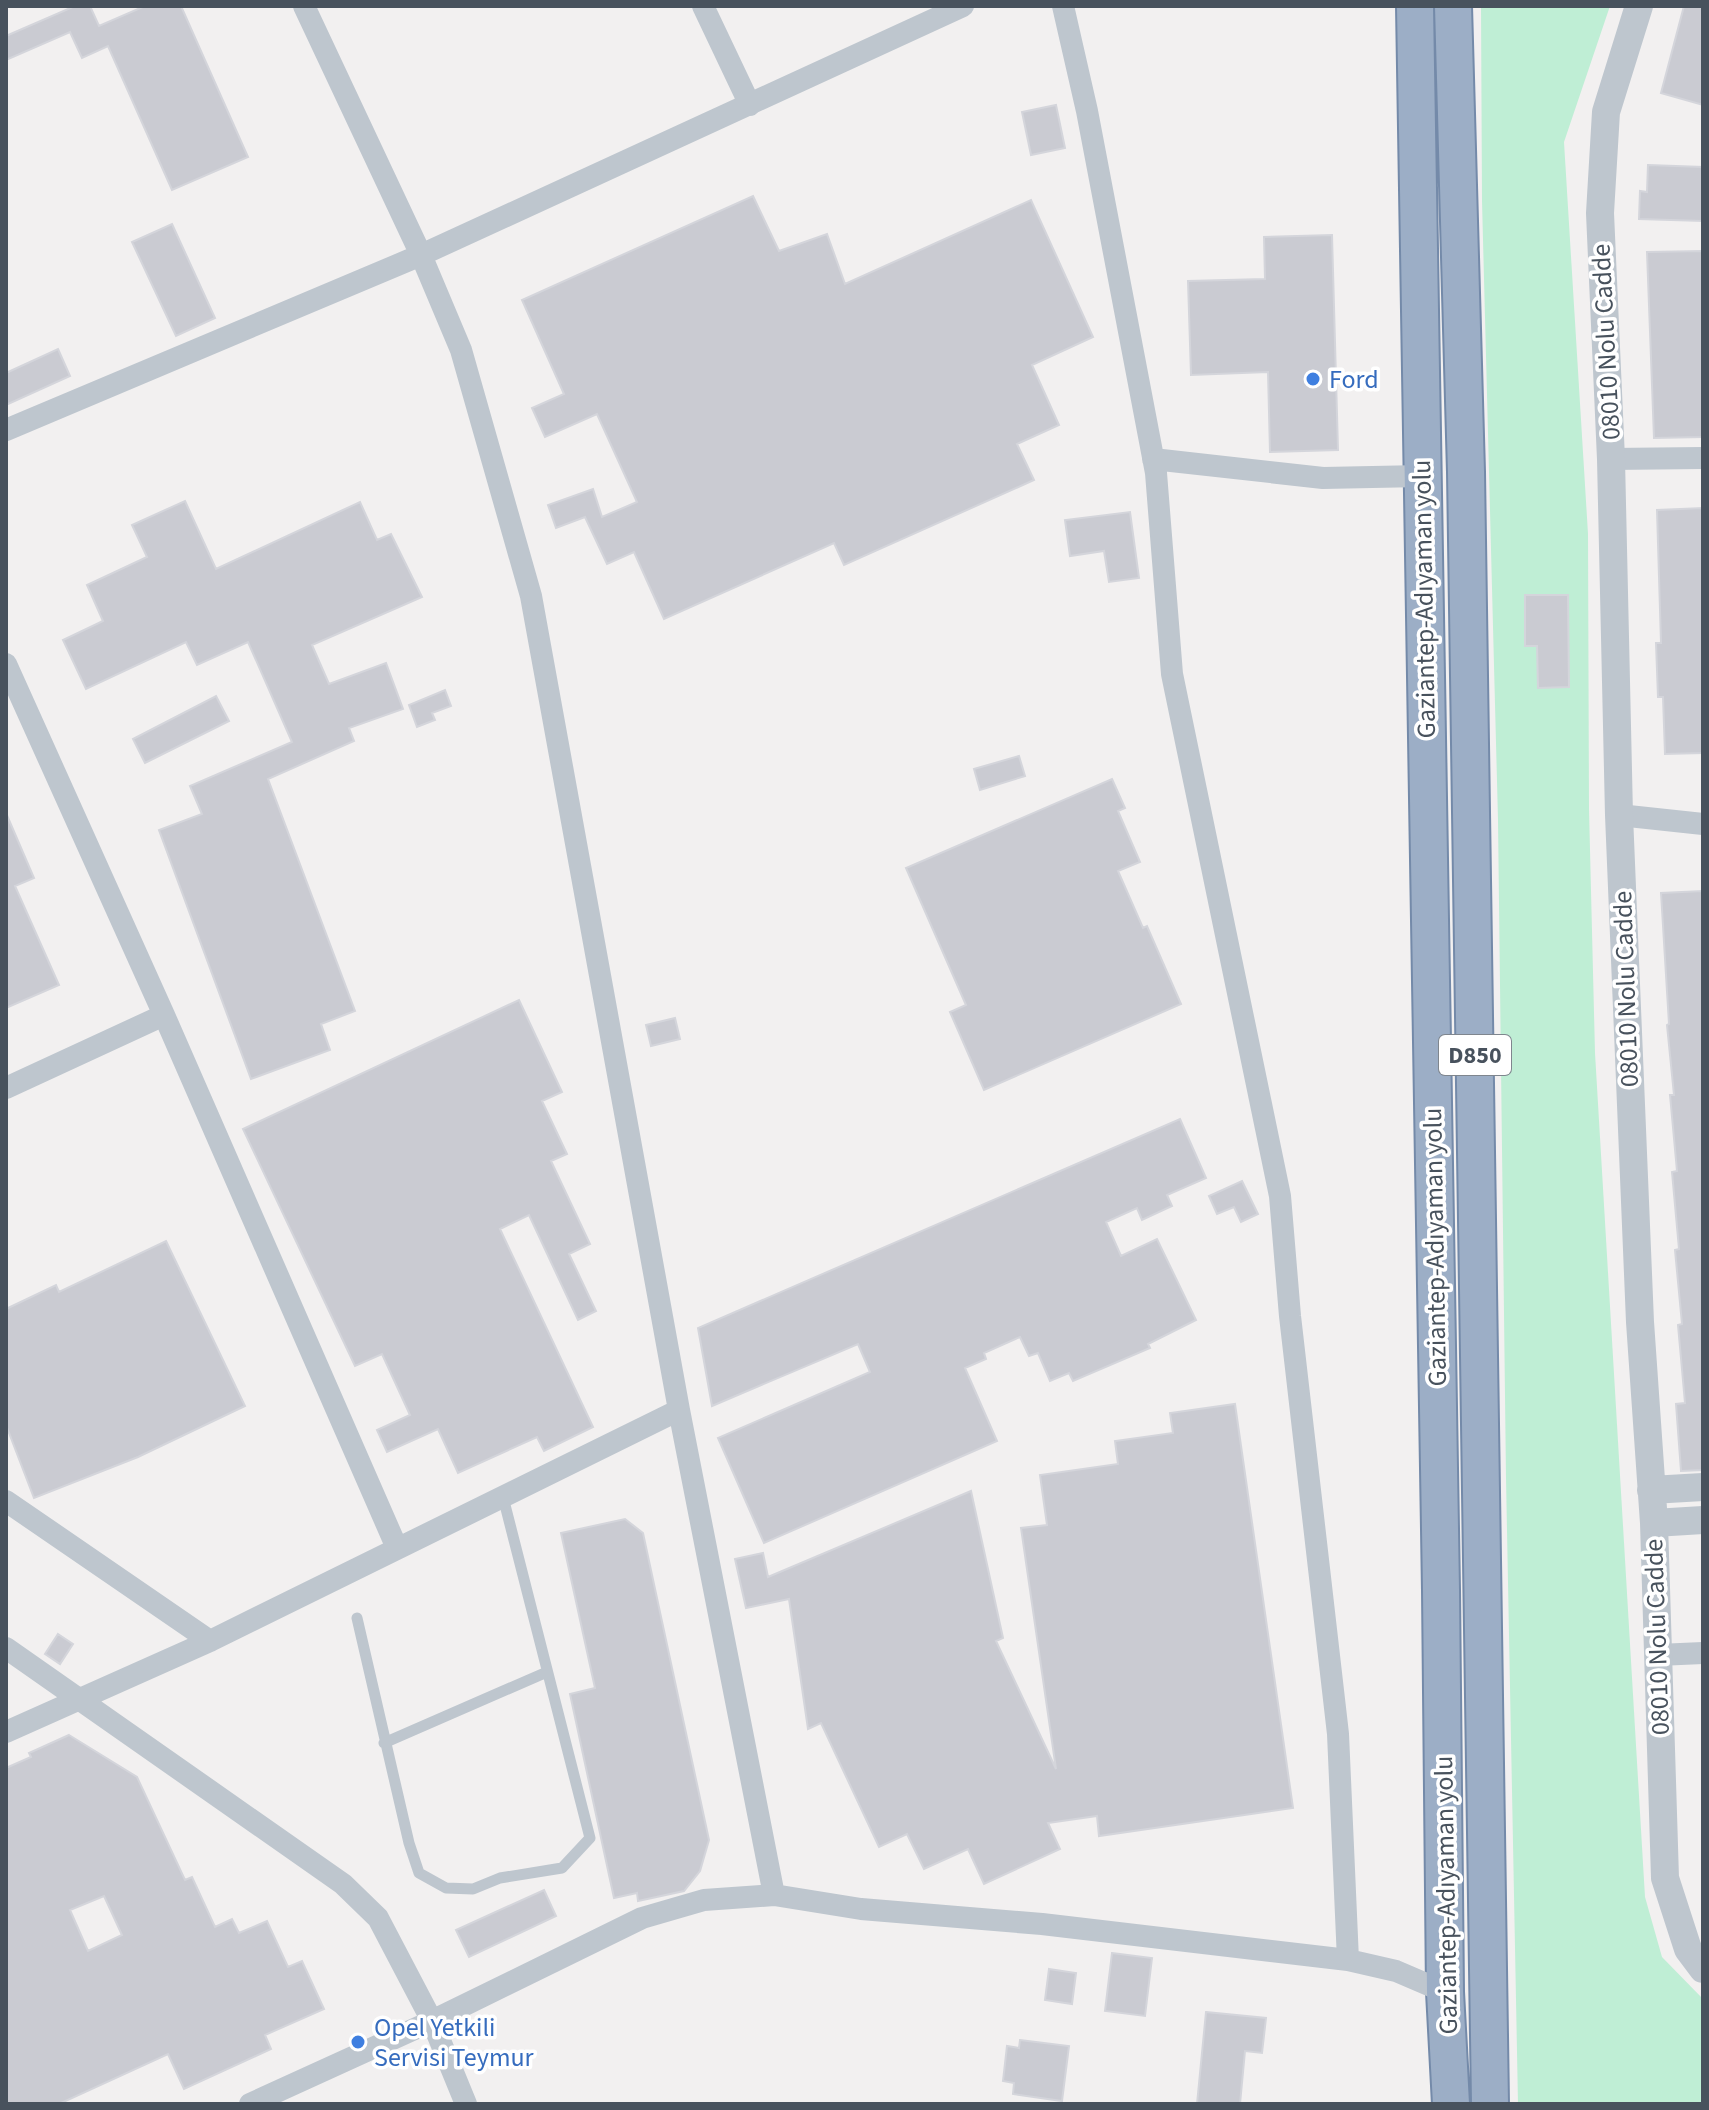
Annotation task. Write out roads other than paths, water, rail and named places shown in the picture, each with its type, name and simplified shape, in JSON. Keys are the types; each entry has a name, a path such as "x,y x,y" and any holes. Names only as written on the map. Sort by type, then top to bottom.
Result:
{"highway":[{"name":"Gaziantep-Adıyaman yolu","path":"1415,6 1445,1992 1451,2104"},
{"name":"Gaziantep-Adıyaman yolu","path":"1453,6 1466,472 1490,2104"},
{"path":"1441,2104 1449,2058"}],"street":[{"path":"304,6 421,255 461,350 531,596 679,1410 774,1895"},
{"path":"703,6 750,105"},
{"path":"6,430 421,255 963,6"},
{"path":"1063,6 1087,111 1153,459 1172,674 1280,1196 1290,1316 1338,1734 1348,1960"},
{"name":"08010 Nolu Cadde","path":"1639,6 1606,112 1600,213 1611,459 1619,815 1640,1322 1654,1523 1665,1878 1698,1957"},
{"path":"1611,459 1703,458"},
{"path":"1153,459 1323,478 1422,476"},
{"path":"6,664 164,1015 397,1548"},
{"path":"1619,815 1703,824"},
{"path":"6,1088 164,1015"},
{"path":"6,1732 210,1641 679,1410"},
{"path":"1651,1490 1703,1487"},
{"path":"6,1501 210,1641"},
{"path":"1654,1523 1703,1520"},
{"path":"6,1648 343,1884 378,1918 432,2021 466,2104"},
{"path":"1658,1655 1703,1653"},
{"path":"250,2104 432,2021 642,1918 704,1900 774,1895 861,1909 1042,1924 1348,1960 1396,1971 1445,1992"}],"lane":[{"path":"357,1618 384,1743 419,1873 446,1888 473,1889 500,1878 562,1868 590,1838 503,1497"},
{"path":"384,1743 547,1672"}],"place":[{"name":"Ford","path":"1313,379"},
{"name":"Opel Yetkili Servisi Teymur","path":"358,2042"}]}
